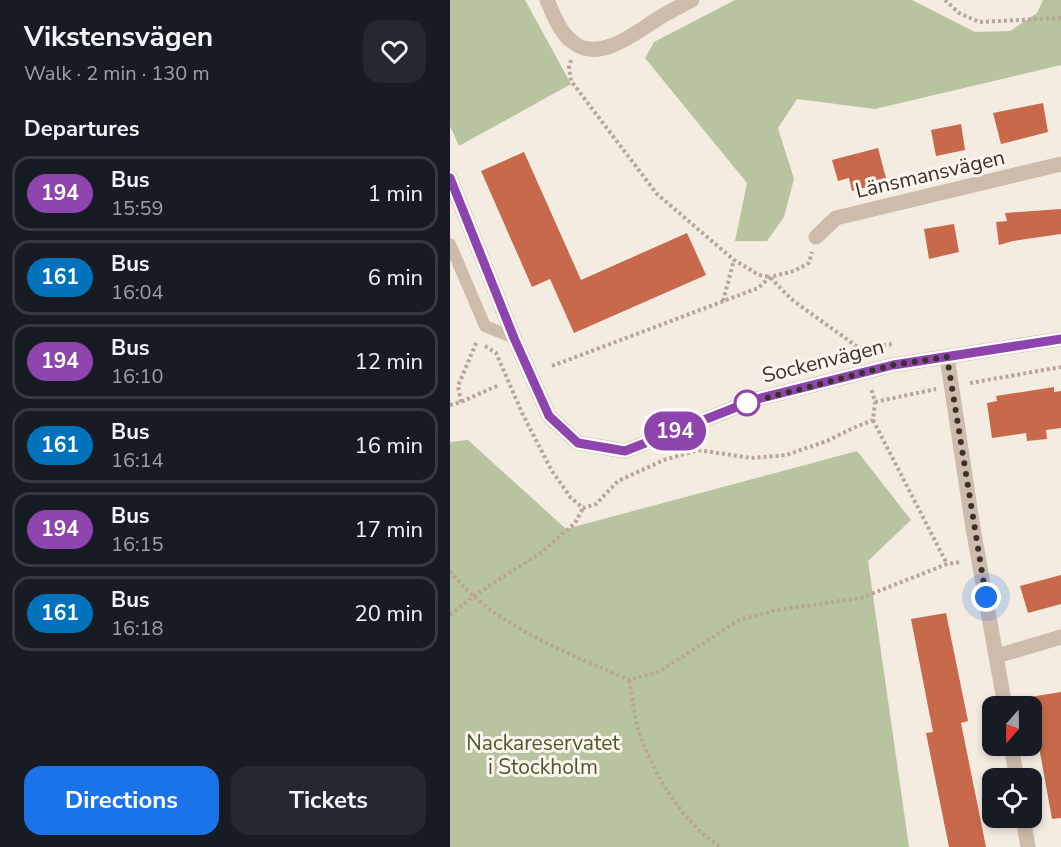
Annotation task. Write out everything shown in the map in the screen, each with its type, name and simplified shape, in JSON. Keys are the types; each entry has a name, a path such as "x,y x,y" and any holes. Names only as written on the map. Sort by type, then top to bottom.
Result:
{"street":[{"path":"547,0 561,30 575,45 588,48 601,48 620,42 692,0"},
{"name":"Länsmansvägen","path":"816,237 836,218 1061,164"},
{"name":"Sockenvägen","path":"450,178 514,338 549,416 578,443 625,451 757,399 893,365 1061,339"},
{"path":"947,357 978,558 1003,696"},
{"path":"997,656 1061,637"},
{"path":"1025,828 1028,847"}],"lane":[{"path":"450,244 485,326 514,338"}],"path":[{"path":"945,0 959,13 979,22 1061,18"},
{"path":"575,45 569,67 571,81 657,194 734,260 759,275 770,277 794,271 808,263 816,237"},
{"path":"723,302 734,260"},
{"path":"552,366 758,288 770,277"},
{"path":"770,277 790,299 859,348"},
{"path":"461,402 458,386 477,341"},
{"path":"875,402 951,386 1061,368"},
{"path":"450,405 499,385"},
{"path":"873,420 947,564"},
{"path":"450,615 475,595 542,552 575,523 583,508"},
{"path":"450,571 456,580 497,615 527,633 629,680 660,671 739,620 788,608 861,598 947,564 978,558"},
{"path":"629,680 640,734 661,778 683,815 706,838 721,847"}],"green space":[{"path":"450,0 525,0 571,84 459,146 450,126"},
{"path":"735,0 912,0 975,32 1010,31 1037,13 1043,0 1061,0 1061,65 875,109 797,99 778,128 794,179 784,217 767,241 735,241 747,183 645,58 654,42"},
{"name":"Nackareservatet i Stockholm","path":"468,440 566,529 857,451 911,520 868,561 909,847 450,847 450,442"}],"building":[{"path":"1043,103 1048,132 1001,144 993,113"},
{"path":"961,124 965,150 936,156 931,130"},
{"path":"878,148 887,182 852,191 849,178 838,181 832,160"},
{"path":"524,152 581,280 687,233 706,275 574,333 550,279 532,287 481,171"},
{"path":"1061,209 1061,234 999,245 996,222 1007,221 1005,213"},
{"path":"954,224 959,252 929,259 924,229"},
{"path":"1054,387 1054,392 1061,391 1061,428 1046,430 1047,439 1027,441 1026,433 992,438 987,403 997,401 996,396"},
{"path":"1061,575 1061,604 1028,613 1020,586"},
{"path":"946,613 968,721 961,723 986,847 949,847 926,733 933,732 911,619"},
{"path":"1061,692 1061,818 1052,819 1041,756 1042,696 1036,696"}],"bus line":[{"name":"194","path":"450,178 514,338 549,416 578,443 625,451 757,399 893,365 1061,339"}],"route":[{"path":"747,403 893,365 947,357 986,597"}]}
